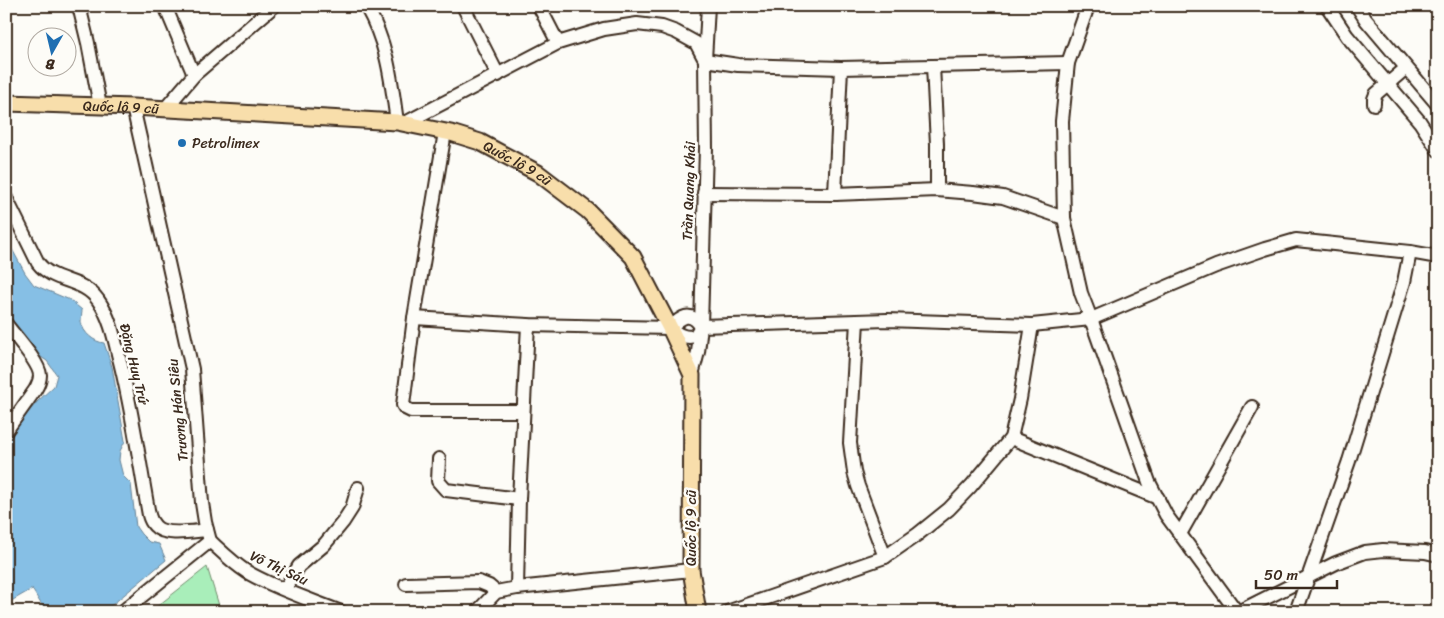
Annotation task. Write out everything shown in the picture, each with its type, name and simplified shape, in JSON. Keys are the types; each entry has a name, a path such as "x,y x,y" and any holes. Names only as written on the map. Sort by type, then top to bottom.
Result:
{"main road":[{"name":"Quốc lộ 9 cũ","path":"6,103 133,107 401,122 480,142 538,173 588,211 633,257 692,375 691,570 698,612"}],"street":[{"path":"79,6 100,106"},
{"path":"166,6 194,75"},
{"path":"165,109 194,75 274,6"},
{"path":"366,6 379,30 386,53 401,122 498,75 558,42 604,29 637,24 662,27 689,38 696,44 705,60 738,65 841,68 1068,63"},
{"path":"463,6 498,75"},
{"path":"539,6 558,42"},
{"name":"Trần Quang Khải","path":"692,375 698,352 700,326 706,148 705,60 708,6"},
{"path":"1088,6 1068,63 1062,121 1064,218 1081,293 1092,319 1149,482 1166,515 1238,612 1336,563 1365,552 1383,550 1425,552 1438,555"},
{"path":"1327,6 1347,36 1420,122 1438,150"},
{"path":"1357,6 1366,20 1438,105"},
{"path":"933,66 937,190"},
{"path":"835,194 841,68"},
{"path":"1374,104 1376,94 1406,68"},
{"name":"Trương Hán Siêu","path":"133,107 192,369 202,503 209,536"},
{"path":"445,132 402,402 405,408 411,411 523,411"},
{"path":"704,193 835,194 937,190 1003,197 1064,218"},
{"name":"Đặng Huy Trứ","path":"6,198 42,270 89,290 98,299 106,314 126,383 148,515 154,525 167,532 209,536"},
{"path":"414,318 528,325 670,328 680,335 689,338 695,336 700,326 887,320 1032,325 1092,319 1216,266 1296,240 1410,252 1438,257"},
{"path":"1296,612 1349,461 1404,282 1410,252"},
{"path":"857,321 850,443 858,486 885,557"},
{"path":"6,324 32,358 40,374 38,385 6,431"},
{"path":"517,588 518,500 528,325"},
{"path":"727,612 885,557 949,509 1011,438 1020,399 1032,325"},
{"path":"1180,534 1252,407"},
{"path":"1011,438 1158,498"},
{"path":"439,459 438,481 446,490 518,500"},
{"path":"286,589 299,566 324,545 343,522 352,508 358,488"},
{"path":"122,612 209,536"},
{"name":"Võ Thị Sáu","path":"209,536 228,558 247,572 341,612"},
{"path":"477,612 496,592 517,588 691,570"},
{"path":"406,584 479,582 496,592"}],"green space":[{"path":"207,567 221,612 150,612"}],"water":[{"path":"6,238 25,273 34,285 70,300 82,310 81,322 87,333 96,341 104,343 112,367 125,441 120,451 119,460 123,476 131,484 136,527 149,542 159,544 166,560 107,609 93,606 86,612 46,612 32,589 6,604 6,439 37,402 54,386 57,375 47,361 38,355 6,314"}],"place":[{"name":"Petrolimex","path":"182,143"}]}
